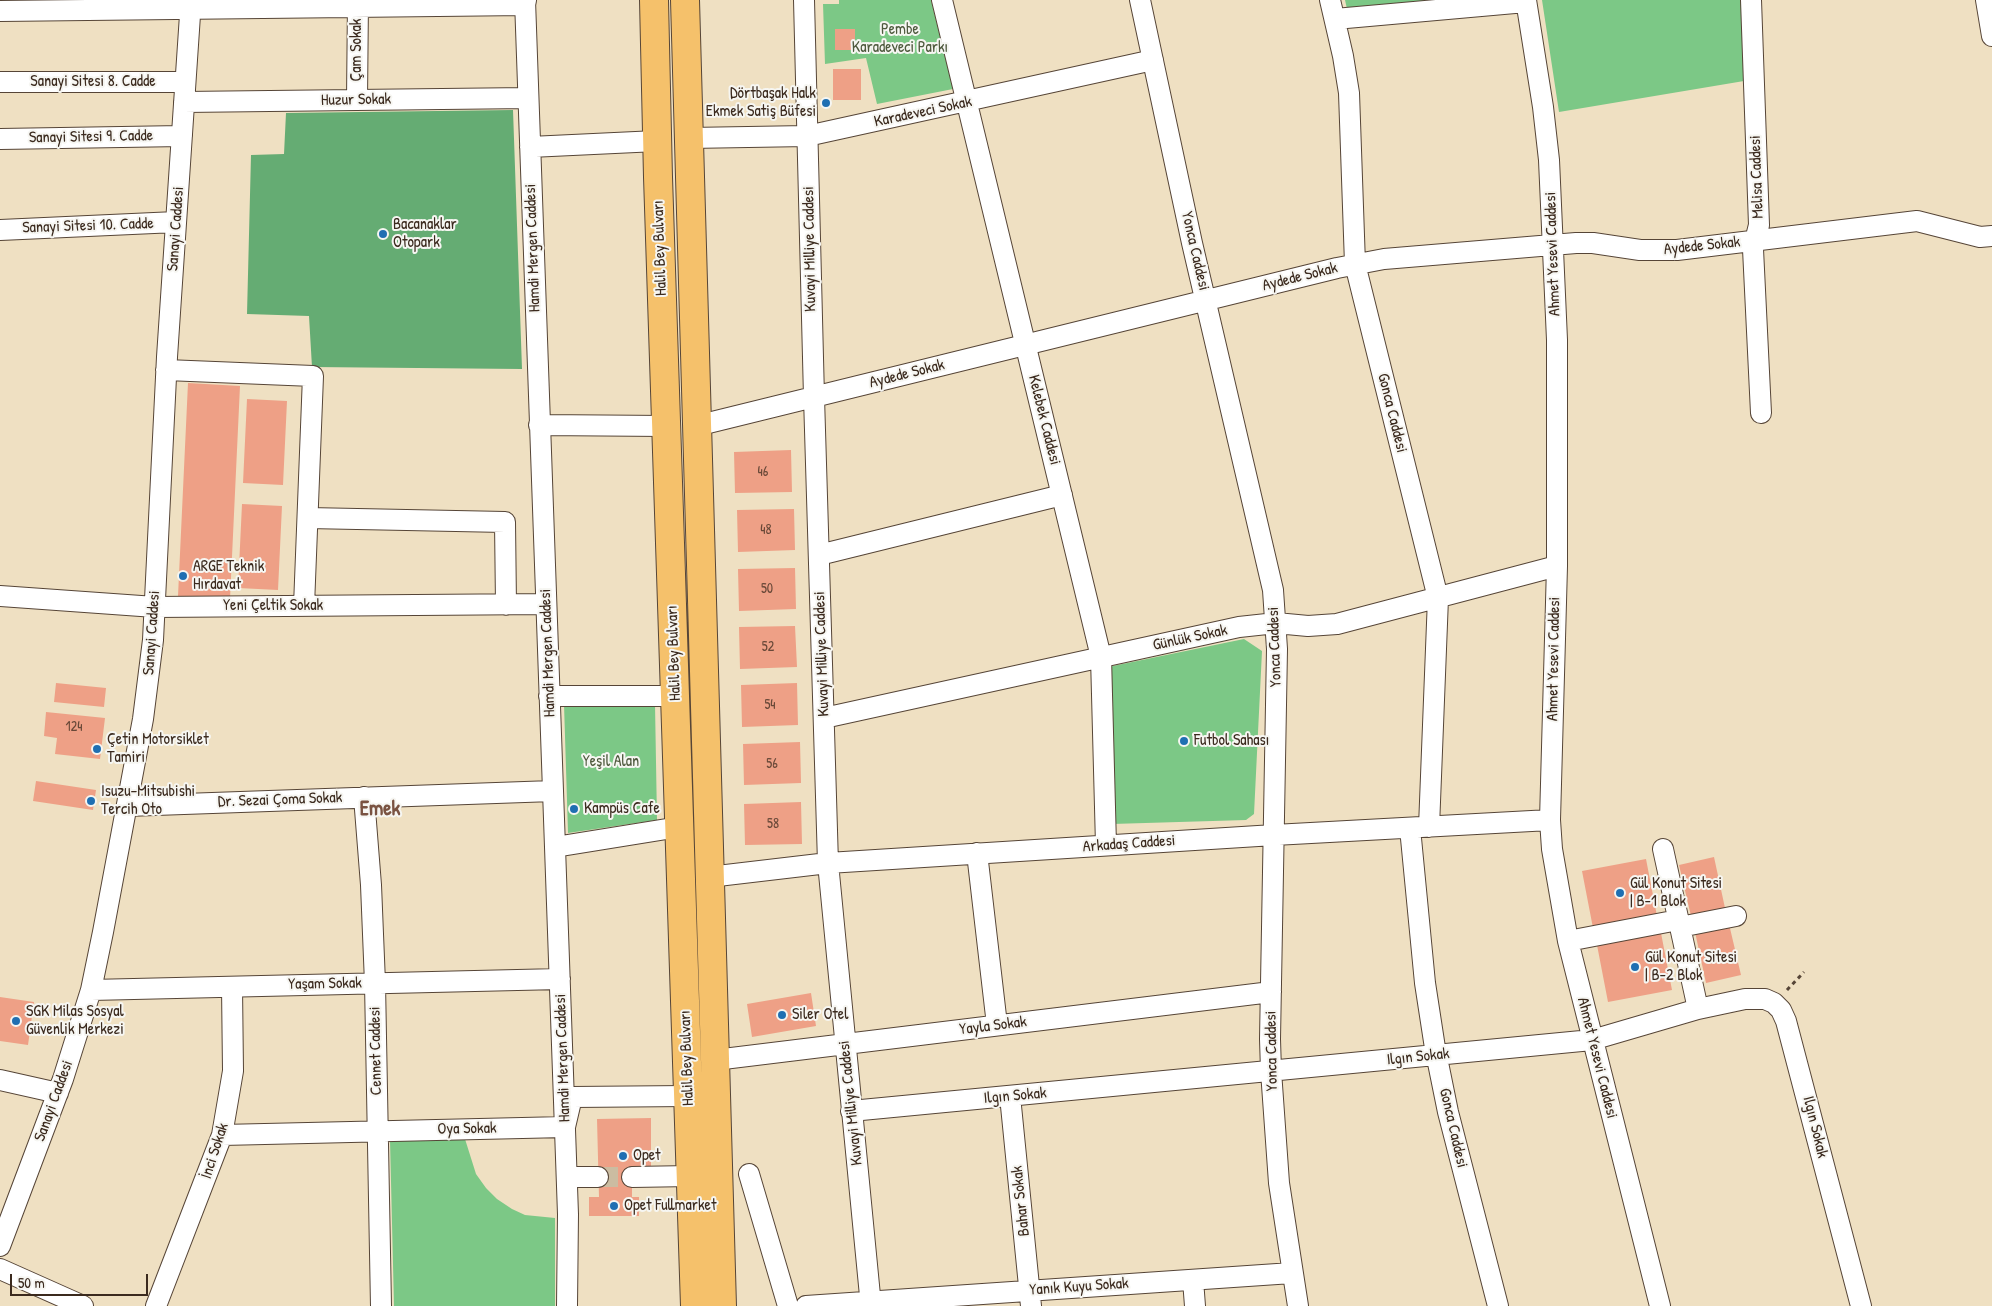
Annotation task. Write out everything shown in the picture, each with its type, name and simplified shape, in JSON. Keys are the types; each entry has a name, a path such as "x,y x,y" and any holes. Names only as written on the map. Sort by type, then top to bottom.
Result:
{"highway":[{"name":"Halil Bey Bulvarı","path":"654,0 666,426 696,1306"},
{"name":"Halil Bey Bulvarı","path":"685,0 722,1306"}],"street":[{"name":"Kuvayi Milliye Caddesi","path":"804,0 828,862 844,1044 871,1304"},
{"name":"Kelebek Caddesi","path":"942,0 1101,657 1106,845"},
{"name":"Yonca Caddesi","path":"1140,0 1206,300 1273,590 1276,623 1271,1071 1279,1183 1298,1306"},
{"name":"Gonca Caddesi","path":"1330,0 1349,93 1354,264 1438,598 1420,827 1425,984 1448,1112 1498,1306"},
{"name":"Melisa Caddesi","path":"1751,0 1759,225 1753,249 1762,413"},
{"path":"1986,0 1992,36"},
{"path":"1335,19 1526,1"},
{"name":"Ahmet Yesevi Caddesi","path":"1526,1 1543,107 1551,194 1557,359 1556,566 1550,820 1552,849 1568,941 1660,1306"},
{"path":"0,12 190,5 526,2"},
{"name":"Hamdi Mergen Caddesi","path":"526,2 539,425 567,1177 567,1306"},
{"name":"Çam Sokak","path":"357,100 358,4"},
{"name":"Sanayi Caddesi","path":"0,1246 58,1092 90,990 127,806 150,673 155,607 166,370 190,5"},
{"name":"Karadeveci Sokak","path":"689,138 808,136 1153,60"},
{"name":"Sanayi Sitesi 8. Cadde","path":"0,82 185,82"},
{"name":"Huzur Sokak","path":"184,102 528,98"},
{"name":"Sanayi Sitesi 9. Cadde","path":"0,139 182,136"},
{"path":"530,147 657,141"},
{"name":"Aydede Sokak","path":"696,426 1354,264 1384,259 1553,244 1593,243 1626,249 1657,251 1917,221 1980,237 1992,236"},
{"name":"Sanayi Sitesi 10. Cadde","path":"0,230 176,222"},
{"path":"166,370 314,376 304,606"},
{"path":"539,425 666,426"},
{"path":"819,556 1062,496"},
{"path":"308,518 506,522 506,604"},
{"name":"Günlük Sokak","path":"824,718 1239,627 1276,623 1308,626 1337,624 1556,566"},
{"name":"Yeni Çeltik Sokak","path":"0,596 155,607 546,604"},
{"path":"549,696 675,696"},
{"name":"Dr. Sezai Çoma Sokak","path":"127,806 553,791"},
{"name":"Cennet Caddesi","path":"364,797 371,885 375,983 381,1306"},
{"name":"Arkadaş Caddesi","path":"709,876 828,862 1274,834 1550,820"},
{"path":"555,847 679,827"},
{"path":"1663,849 1698,1009"},
{"path":"977,853 997,1026"},
{"path":"1568,941 1736,916"},
{"name":"Yaşam Sokak","path":"90,990 560,979"},
{"name":"İnci Sokak","path":"156,1306 222,1135 233,1071 232,986"},
{"name":"Yayla Sokak","path":"715,1060 1271,992"},
{"name":"Ilgın Sokak","path":"851,1111 1592,1040 1698,1009 1756,998 1765,999 1774,1003 1781,1010 1791,1036 1859,1301"},
{"path":"0,1080 58,1092"},
{"path":"565,1127 572,1097 688,1096"},
{"name":"Bahar Sokak","path":"1010,1096 1031,1298"},
{"name":"Oya Sokak","path":"222,1135 565,1127"},
{"path":"749,1174 788,1306"},
{"path":"632,1177 691,1176"},
{"path":"567,1177 598,1177"},
{"path":"0,1269 83,1306"},
{"name":"Yanık Kuyu Sokak","path":"806,1306 1031,1298 1193,1280 1292,1274"},
{"path":"1193,1280 1195,1306"}],"path":[{"path":"1774,1003 1804,972"}],"green space":[{"name":"Pembe Karadeveci Parkı","path":"839,0 931,0 953,89 877,104 866,58 825,64 823,4 839,4"},
{"path":"1345,0 1445,0 1347,9"},
{"path":"1542,0 1741,0 1744,81 1559,112"},
{"name":"Bacanaklar Otopark","path":"513,110 522,369 312,367 309,316 247,314 251,155 284,154 286,113"},
{"name":"Futbol Sahası","path":"1244,639 1262,651 1254,814 1246,820 1112,824 1108,667"},
{"name":"Yeşil Alan","path":"564,704 655,704 657,820 568,833"},
{"path":"465,1139 476,1174 497,1199 525,1215 555,1218 555,1306 394,1306 390,1140"}],"building":[{"path":"835,29 855,29 855,50 835,50"},
{"path":"833,69 861,69 861,100 833,100"},
{"path":"188,383 240,386 230,599 178,596"},
{"path":"247,399 287,401 283,485 243,483"},
{"path":"791,450 792,492 735,493 734,452"},
{"path":"242,504 282,506 278,590 238,588"},
{"path":"794,509 795,550 738,552 737,510"},
{"path":"795,568 796,609 739,611 738,569"},
{"path":"795,626 797,667 740,669 739,627"},
{"path":"56,683 106,688 104,707 54,702"},
{"path":"797,683 798,725 742,727 741,685"},
{"path":"46,712 105,718 100,759 55,754 57,738 44,736"},
{"path":"800,742 801,783 744,785 743,744"},
{"path":"36,781 96,790 93,810 33,801"},
{"path":"801,802 802,844 745,845 744,804"},
{"path":"1714,857 1725,908 1691,916 1679,865"},
{"name":"Gül Konut Sitesi | B-1 Blok","path":"1646,859 1657,916 1593,928 1582,871"},
{"path":"1729,924 1741,975 1706,983 1695,932"},
{"name":"Gül Konut Sitesi | B-2 Blok","path":"1661,933 1672,990 1608,1002 1597,945"},
{"name":"Siler Otel","path":"811,993 816,1026 752,1037 747,1004"},
{"name":"SGK Milas Sosyal Güvenlik Merkezi","path":"0,997 34,1002 28,1045 0,1041"},
{"path":"651,1118 651,1167 632,1167 632,1197 639,1197 639,1216 589,1216 589,1197 599,1197 597,1119"}],"tunnel":[{"path":"598,1177 632,1177"}],"place":[{"name":"Dörtbaşak Halk Ekmek Satiş Büfesi","path":"826,103"},
{"name":"Bacanaklar Otopark","path":"383,234"},
{"name":"ARGE Teknik Hırdavat","path":"183,576"},
{"name":"Futbol Sahası","path":"1184,741"},
{"name":"Çetin Motorsiklet Tamiri","path":"97,749"},
{"name":"Isuzu–Mitsubishi Tercih Oto","path":"91,801"},
{"name":"Kampüs Cafe","path":"574,809"},
{"name":"Gül Konut Sitesi | B-1 Blok","path":"1620,893"},
{"name":"Gül Konut Sitesi | B-2 Blok","path":"1635,967"},
{"name":"Siler Otel","path":"782,1015"},
{"name":"SGK Milas Sosyal Güvenlik Merkezi","path":"16,1021"},
{"name":"Opet","path":"623,1156"},
{"name":"Opet Fullmarket","path":"614,1206"}],"district":[{"name":"Emek","path":"380,809"}]}
